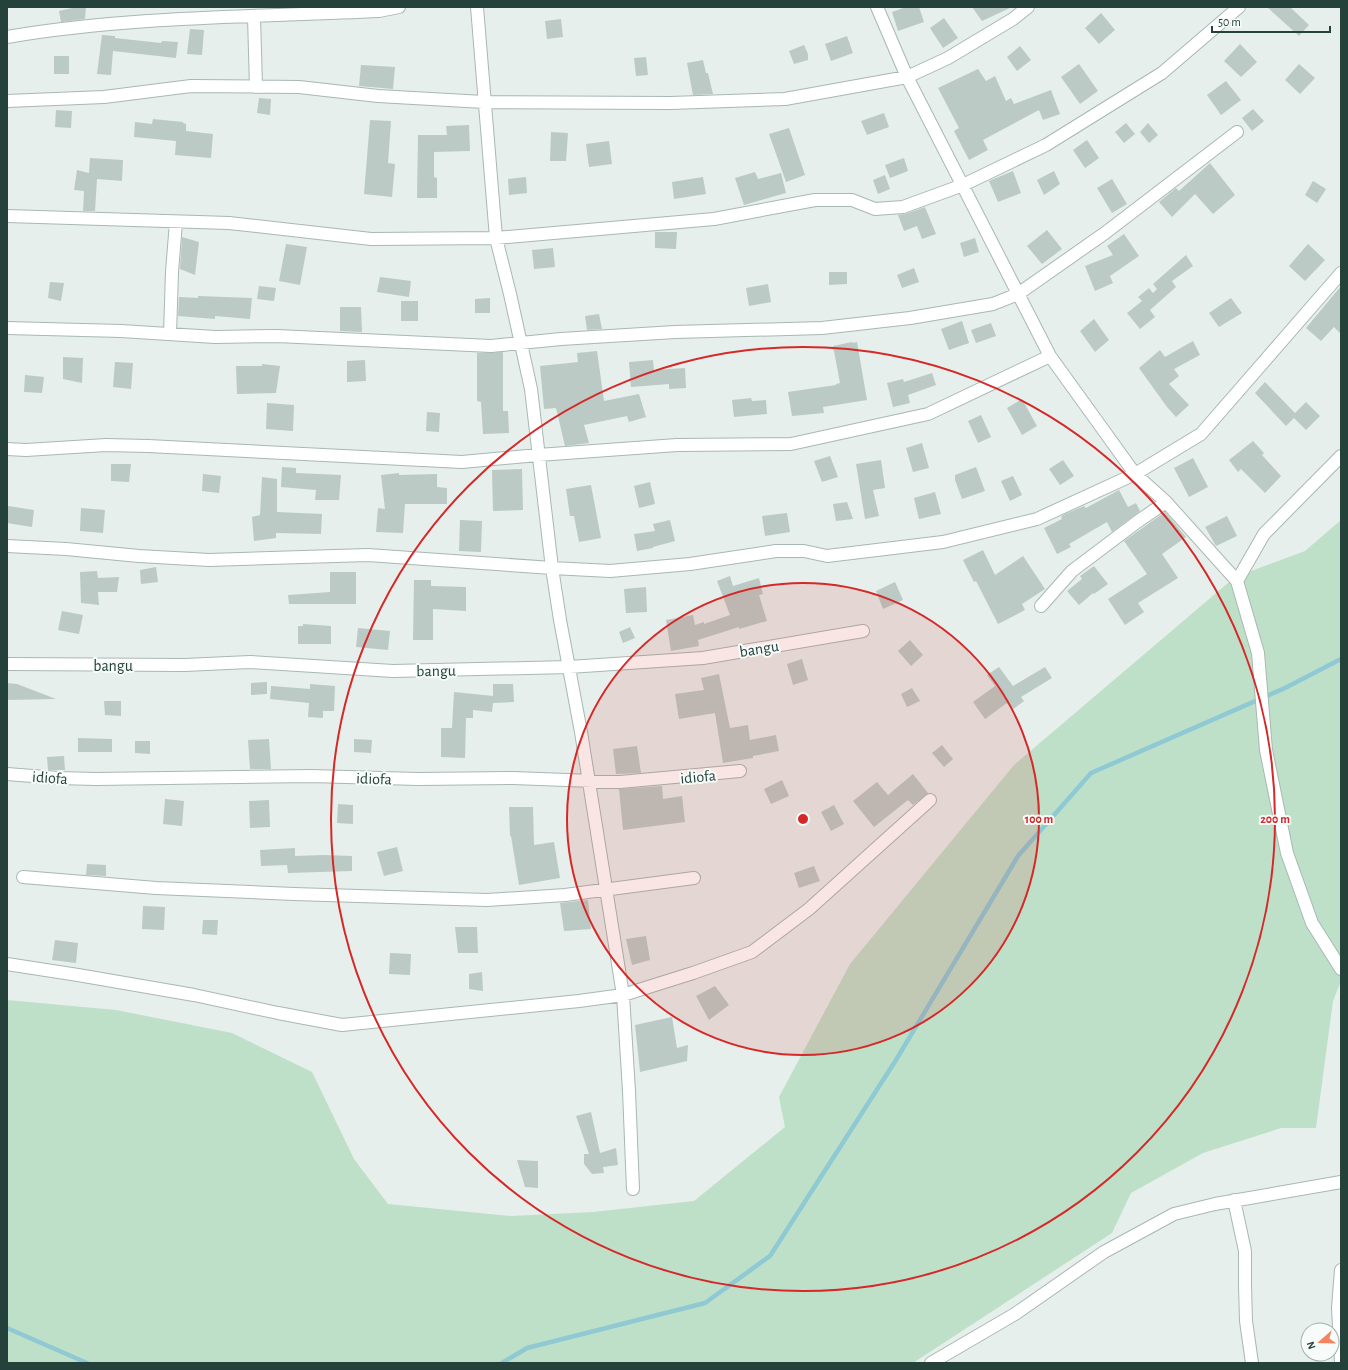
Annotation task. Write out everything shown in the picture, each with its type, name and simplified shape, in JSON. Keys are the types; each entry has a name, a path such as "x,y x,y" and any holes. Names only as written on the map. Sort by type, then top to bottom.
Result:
{"street":[{"path":"7,37 126,23 193,18 254,17 379,11 399,7"},
{"path":"477,7 496,238 531,389 552,568 581,732 623,995 633,1189"},
{"path":"877,7 907,77 1050,356 1135,474 1166,502 1237,581 1258,653 1266,750 1287,853 1312,923 1341,969"},
{"path":"7,101 104,97 191,86 299,87 378,96 484,102 671,103 784,99 907,77 948,58 1013,19 1028,7"},
{"path":"7,216 229,224 371,239 496,238 714,219 815,200 852,200 875,208 903,206 963,185 1046,145 1162,73 1239,7"},
{"path":"254,17 256,87"},
{"path":"7,328 113,331 215,337 277,336 491,346 520,342 675,332 822,328 910,318 993,304 1018,294 1105,233 1237,132"},
{"path":"170,334 172,272 176,222"},
{"path":"7,546 209,560 368,555 610,571 690,564 776,550 804,551 827,556 943,542 1037,518 1135,474 1201,434 1341,273"},
{"path":"7,450 106,445 148,446 462,462 677,445 791,444 928,414 1050,356"},
{"path":"1237,581 1264,534 1341,456"},
{"path":"1041,606 1072,571 1166,502"},
{"name":"bangu","path":"7,664 185,665 250,662 394,671 569,667 703,658 863,631"},
{"name":"idiofa","path":"7,774 96,780 311,776 418,779 513,778 620,782 740,771"},
{"path":"7,964 187,994 278,1014 342,1025 579,1002 623,995 693,974 752,952 809,909 930,800"},
{"path":"23,878 163,888 487,900 565,895 694,878"},
{"path":"931,1363 1015,1314 1104,1252 1174,1214 1234,1200 1341,1182"},
{"path":"1234,1200 1245,1250 1246,1321 1252,1363"},
{"path":"1341,1270 1338,1308 1341,1363"}],"green space":[{"path":"1341,520 1341,981 1333,1001 1316,1128 1281,1128 1203,1153 1131,1193 1112,1233 913,1363 7,1363 7,1000 116,1010 232,1033 312,1072 354,1159 388,1204 511,1216 593,1212 694,1201 785,1127 779,1097 850,964 1014,765 1235,577 1305,551"}],"building":[{"path":"77,7 86,7 85,19 61,22 59,11"},
{"path":"906,7 919,7 924,22 898,31 892,12"},
{"path":"972,7 1012,7 982,21"},
{"path":"1267,7 1290,7 1309,25 1299,36"},
{"path":"1101,13 1115,30 1099,44 1085,28"},
{"path":"944,18 958,38 943,48 930,28"},
{"path":"561,19 563,37 547,39 545,21"},
{"path":"190,29 204,30 202,55 187,54"},
{"path":"102,35 115,36 115,38 161,43 162,41 178,42 176,58 113,51 111,75 97,74"},
{"path":"847,36 853,53 831,61 825,44"},
{"path":"1240,44 1257,62 1241,77 1224,61"},
{"path":"804,45 808,54 808,60 794,64 789,51"},
{"path":"1020,46 1031,60 1017,71 1007,57"},
{"path":"54,56 69,56 69,74 54,74"},
{"path":"646,57 648,75 636,76 634,58"},
{"path":"703,60 713,94 693,95 687,63"},
{"path":"1079,64 1098,91 1080,104 1061,77"},
{"path":"1299,64 1315,78 1300,94 1285,80"},
{"path":"361,65 395,67 393,89 359,86"},
{"path":"978,69 986,81 995,76 1006,101 1011,98 1014,104 1051,90 1060,114 1043,120 1039,110 983,140 988,150 969,160 954,131 959,128 938,88"},
{"path":"1226,81 1241,100 1221,115 1207,95"},
{"path":"259,98 271,99 270,115 257,113"},
{"path":"1253,109 1264,121 1252,131 1242,118"},
{"path":"56,110 72,111 71,128 55,127"},
{"path":"884,113 889,127 867,135 861,121"},
{"path":"153,119 183,122 186,124 186,131 213,134 211,158 175,155 176,141 134,137 135,122 152,124"},
{"path":"370,120 391,121 388,163 395,164 392,197 364,194"},
{"path":"1126,123 1135,134 1124,143 1115,132"},
{"path":"1148,123 1158,135 1149,143 1140,132"},
{"path":"469,125 470,151 434,152 434,177 437,178 437,198 417,198 418,135 447,135 446,126"},
{"path":"789,128 805,175 786,182 769,134"},
{"path":"551,132 568,133 566,161 550,161"},
{"path":"1087,140 1099,158 1085,168 1073,150"},
{"path":"609,141 612,164 589,167 586,144"},
{"path":"90,158 123,160 122,181 97,179 95,211 83,211 84,191 74,190 77,170 89,173"},
{"path":"904,158 908,171 890,178 885,165"},
{"path":"1210,163 1235,195 1213,214 1195,194 1172,217 1159,202 1176,188 1179,191"},
{"path":"1013,171 1021,193 998,202 989,181"},
{"path":"1054,171 1060,184 1044,195 1037,180"},
{"path":"755,172 758,179 781,173 786,193 744,205 735,178"},
{"path":"885,175 890,189 878,194 873,180"},
{"path":"526,177 527,193 509,195 508,179"},
{"path":"703,177 706,194 674,199 672,182"},
{"path":"1112,179 1127,204 1112,213 1097,188"},
{"path":"1313,181 1326,189 1317,203 1305,195"},
{"path":"925,207 936,234 922,239 917,226 904,231 898,215"},
{"path":"1047,230 1062,249 1042,264 1027,246"},
{"path":"655,232 677,232 676,249 655,248"},
{"path":"1124,234 1139,256 1110,276 1113,283 1095,291 1085,266 1113,255 1107,246"},
{"path":"182,237 199,242 195,275 180,269"},
{"path":"975,238 979,252 964,257 960,243"},
{"path":"286,244 307,247 300,285 279,281"},
{"path":"1308,244 1325,260 1305,281 1289,266"},
{"path":"553,248 555,267 534,269 532,250"},
{"path":"1186,255 1193,266 1172,281 1176,287 1150,310 1155,317 1140,329 1127,313 1142,301 1138,297 1149,288 1153,293 1157,289 1153,284"},
{"path":"914,268 919,282 902,288 897,275"},
{"path":"829,272 847,272 847,284 829,285"},
{"path":"380,277 411,281 409,297 377,292"},
{"path":"50,282 64,283 61,301 48,298"},
{"path":"768,284 771,302 749,306 746,288"},
{"path":"259,286 276,288 274,301 257,299"},
{"path":"1341,286 1341,334 1334,327 1321,341 1306,328"},
{"path":"198,296 252,298 250,319 215,316 215,319 178,316 179,297 198,298"},
{"path":"490,298 490,313 475,313 475,299"},
{"path":"1231,298 1242,313 1219,327 1209,313"},
{"path":"401,301 418,301 418,321 401,321"},
{"path":"340,307 361,307 362,332 340,331"},
{"path":"599,314 602,329 587,330 585,316"},
{"path":"1094,319 1109,340 1095,352 1080,331"},
{"path":"962,321 969,343 949,350 941,329"},
{"path":"991,323 996,336 976,343 971,330"},
{"path":"1193,341 1200,355 1174,369 1179,376 1169,384 1189,405 1176,417 1139,368 1160,350 1165,357"},
{"path":"857,342 867,400 823,407 824,413 792,416 788,392 836,385 840,383 833,346"},
{"path":"597,351 604,401 639,394 646,417 629,422 627,416 584,425 589,443 565,446 556,408 544,409 540,366 578,362 577,353"},
{"path":"503,352 503,411 508,411 509,433 483,434 481,402 477,401 477,353"},
{"path":"63,357 83,358 82,383 63,379"},
{"path":"365,360 366,381 347,382 347,361"},
{"path":"653,360 654,370 685,368 686,388 669,389 669,384 631,387 629,362"},
{"path":"115,362 133,363 131,389 113,387"},
{"path":"262,364 280,366 276,393 237,394 236,366 262,366"},
{"path":"932,373 936,385 908,395 910,403 893,407 887,383 903,379 904,382"},
{"path":"25,375 44,377 42,393 24,392"},
{"path":"1265,382 1295,413 1306,402 1320,416 1306,430 1294,418 1286,426 1255,393"},
{"path":"751,398 752,401 766,400 767,414 734,417 732,400"},
{"path":"1022,399 1037,426 1022,435 1007,408"},
{"path":"267,403 294,405 293,431 266,429"},
{"path":"427,412 440,413 439,432 426,431"},
{"path":"981,415 991,437 978,443 968,421"},
{"path":"1253,441 1264,453 1262,455 1281,476 1265,493 1241,469 1238,472 1229,460"},
{"path":"922,443 929,468 913,472 906,448"},
{"path":"830,456 838,477 822,482 814,461"},
{"path":"1193,458 1208,487 1189,497 1174,468"},
{"path":"881,460 885,488 873,490 879,516 865,519 856,464"},
{"path":"1063,460 1074,476 1060,485 1049,469"},
{"path":"111,464 131,464 129,482 111,481"},
{"path":"282,467 296,468 296,473 341,475 339,500 315,500 316,490 281,487"},
{"path":"976,467 985,491 962,499 955,480 955,475"},
{"path":"522,469 523,510 493,511 492,470"},
{"path":"399,473 399,475 437,474 437,487 447,488 447,504 405,504 403,533 376,532 378,508 385,509 381,475"},
{"path":"203,474 221,476 219,493 202,491"},
{"path":"1013,476 1022,495 1010,501 1001,481"},
{"path":"262,477 277,479 277,512 322,514 321,534 276,533 276,538 254,541 252,517 260,515"},
{"path":"650,482 655,504 639,508 634,486"},
{"path":"591,485 601,538 579,542 574,516 570,516 566,489"},
{"path":"1119,490 1128,507 1136,503 1140,511 1112,532 1107,522 1069,544 1071,547 1057,554 1044,528 1062,519 1061,517 1063,515 1084,506 1086,508"},
{"path":"935,492 941,514 919,519 914,498"},
{"path":"847,502 853,519 836,521 833,504"},
{"path":"8,506 34,510 32,527 7,523"},
{"path":"81,508 105,510 103,533 80,531"},
{"path":"1165,512 1186,537 1162,554 1178,578 1138,603 1144,612 1125,625 1108,599 1147,574 1124,541"},
{"path":"787,513 790,532 765,536 762,516"},
{"path":"1227,516 1237,536 1216,546 1205,527"},
{"path":"460,520 482,521 481,552 459,551"},
{"path":"670,520 675,541 637,551 634,534 655,531 653,524"},
{"path":"983,550 995,575 1023,556 1045,589 1022,604 1025,610 998,624 976,581 974,582 963,560"},
{"path":"1094,566 1108,584 1094,594 1093,593 1079,605 1067,591 1082,579 1080,576"},
{"path":"156,567 158,582 141,584 140,570"},
{"path":"97,571 98,578 119,577 117,592 98,592 99,605 81,603 80,572"},
{"path":"330,572 356,572 356,604 289,604 288,595 330,592"},
{"path":"730,576 733,586 759,578 763,594 759,595 767,621 739,629 739,627 698,640 699,646 671,651 666,620 693,615 695,625 704,622 704,624 730,615 717,581"},
{"path":"414,580 431,580 431,586 466,587 466,611 433,609 433,640 413,640"},
{"path":"895,582 903,600 883,609 876,591"},
{"path":"646,587 647,612 626,613 624,589"},
{"path":"62,611 83,615 79,634 58,630"},
{"path":"303,624 331,626 331,644 298,644 298,626 303,626"},
{"path":"630,627 635,638 623,643 619,632"},
{"path":"358,628 390,631 388,650 356,647"},
{"path":"910,640 923,655 911,666 898,651"},
{"path":"802,659 808,680 793,685 787,664"},
{"path":"999,667 1013,686 1045,667 1052,678 1021,697 1024,701 1012,710 1007,703 985,719 973,702 995,686 987,675"},
{"path":"719,674 730,728 748,725 750,740 776,735 779,751 753,756 753,758 723,763 715,713 679,719 675,694 704,690 701,678"},
{"path":"267,682 267,694 251,695 251,683"},
{"path":"7,683 17,684 56,699 7,700"},
{"path":"310,684 335,686 334,711 323,711 323,718 308,717 309,703 270,699 271,686 310,689"},
{"path":"493,684 513,684 514,702 493,703 492,712 473,710 473,718 466,718 465,758 441,757 441,728 452,728 454,692 493,696"},
{"path":"912,688 920,701 907,707 901,694"},
{"path":"104,701 121,701 121,716 105,715"},
{"path":"78,738 112,739 112,752 78,752"},
{"path":"269,739 271,769 250,769 248,740"},
{"path":"354,739 372,740 371,753 354,752"},
{"path":"135,741 150,741 150,754 135,753"},
{"path":"942,745 953,759 944,767 932,753"},
{"path":"637,746 641,773 616,774 613,749"},
{"path":"64,756 65,770 48,770 47,757"},
{"path":"913,774 928,793 913,805 908,800 874,827 853,801 877,782 888,795"},
{"path":"782,780 789,796 771,804 764,789"},
{"path":"662,786 663,799 682,796 685,822 623,830 619,789"},
{"path":"165,799 184,801 182,826 163,824"},
{"path":"269,800 270,827 250,828 249,801"},
{"path":"338,804 353,805 353,824 337,823"},
{"path":"834,805 844,824 831,831 821,812"},
{"path":"509,807 533,807 534,845 554,842 560,878 519,885 510,836"},
{"path":"397,847 403,871 384,876 377,852"},
{"path":"295,848 295,856 352,856 352,871 288,873 287,865 261,866 260,850"},
{"path":"87,864 106,865 106,876 86,875"},
{"path":"814,866 820,881 799,888 794,873"},
{"path":"588,900 591,929 564,931 560,903"},
{"path":"143,906 165,907 164,930 142,929"},
{"path":"203,920 218,920 217,935 202,934"},
{"path":"455,927 477,927 478,953 458,953"},
{"path":"646,936 650,960 632,965 626,939"},
{"path":"55,940 78,943 76,963 52,960"},
{"path":"390,953 411,954 410,975 389,974"},
{"path":"482,972 483,991 469,989 469,974"},
{"path":"715,986 729,1005 709,1020 696,996"},
{"path":"672,1017 677,1048 688,1045 687,1061 640,1072 635,1025"},
{"path":"591,1112 600,1153 616,1148 618,1165 603,1167 604,1173 592,1174 584,1164 584,1154 589,1154 576,1116"},
{"path":"517,1160 538,1161 538,1188 525,1187"}],"waterway":[{"path":"502,1363 527,1348 705,1303 770,1256 896,1060 1018,856 1091,773 1285,688 1341,659"},
{"path":"7,1328 87,1363"}]}
